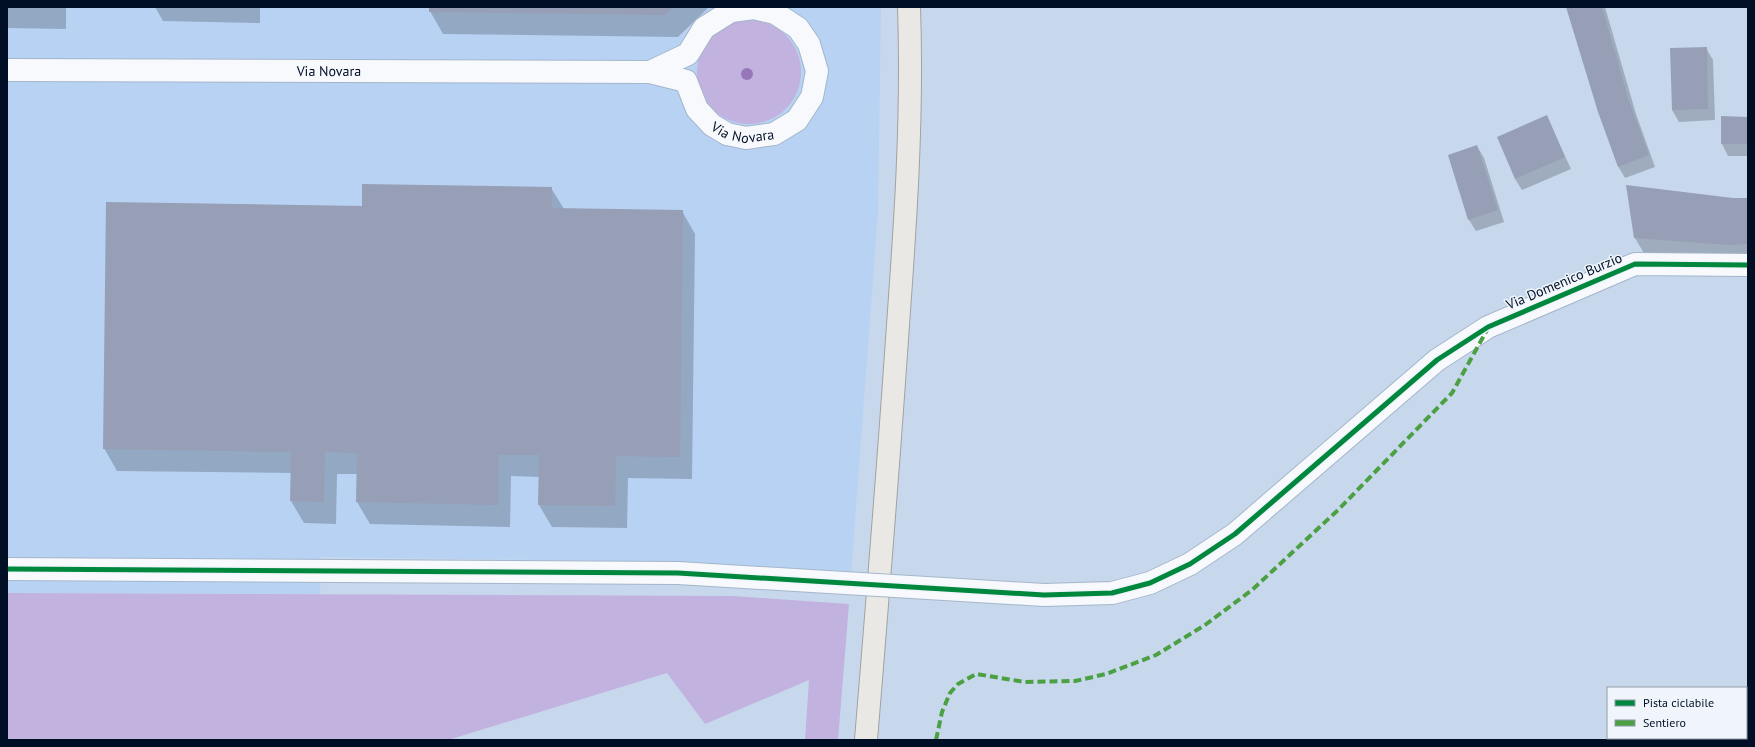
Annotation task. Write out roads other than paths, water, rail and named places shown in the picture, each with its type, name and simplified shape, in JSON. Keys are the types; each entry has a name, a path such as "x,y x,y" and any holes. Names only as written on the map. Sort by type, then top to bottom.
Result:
{"main road":[{"path":"866,740 890,442 906,216 911,48 909,7"},
{"path":"911,48 916,7"}],"street":[{"name":"Via Novara","path":"7,70 650,72 686,82 697,109 712,125 727,134 746,138 774,134 797,120 812,97 817,71 809,44 798,28 775,13 754,8 731,11 704,28 688,54 650,72"},
{"name":"Via Domenico Burzio","path":"7,569 678,573 1044,595 1112,593 1150,583 1190,564 1235,534 1437,360 1488,327 1635,264 1748,265"}]}
